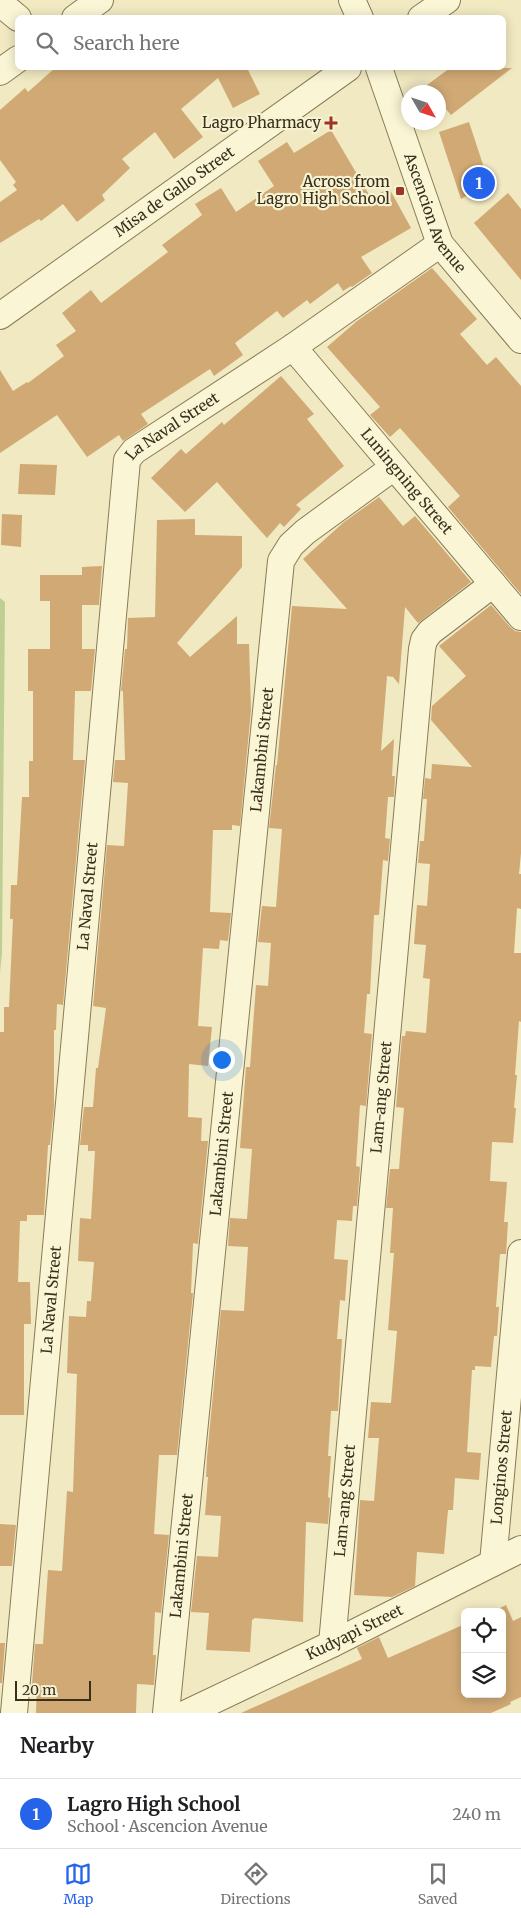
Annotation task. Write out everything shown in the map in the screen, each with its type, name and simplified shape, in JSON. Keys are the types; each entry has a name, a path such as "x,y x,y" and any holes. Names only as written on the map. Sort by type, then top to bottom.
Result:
{"street":[{"path":"79,15 100,0"},
{"path":"352,0 359,15"},
{"path":"425,15 447,0"},
{"path":"0,3 15,16"},
{"path":"0,72 15,61"},
{"name":"Misa de Gallo Street","path":"0,316 345,70"},
{"name":"Ascencion Avenue","path":"380,70 440,244 521,340"},
{"name":"La Naval Street","path":"14,1713 127,460 134,451 292,347 440,244"},
{"name":"Luningning Street","path":"292,347 521,617"},
{"name":"Lakambini Street","path":"166,1713 281,561 291,545 305,532 394,467"},
{"name":"Lam-ang Street","path":"332,1644 422,649 424,640 430,632 493,584"},
{"name":"Longinos Street","path":"492,1562 521,1253"},
{"name":"Kudyapi Street","path":"186,1713 332,1644 521,1549"}],"green space":[{"path":"0,598 5,602 2,953 0,973"}],"building":[{"path":"506,68 512,68 451,115 446,109 446,85 427,85 447,70 506,70"},
{"path":"53,70 248,70 260,94 233,108 218,78 181,109 203,137 174,159 155,132 122,159 130,168 102,195 105,200 77,222 63,204 41,221 39,219 0,243 0,202 17,190 13,185 16,182 0,160 0,110 25,88 28,92"},
{"path":"469,122 489,183 461,199 439,132"},
{"path":"331,130 371,198 389,188 411,228 361,257 372,273 343,291 338,283 310,304 307,300 283,318 277,311 235,343 243,355 214,376 210,369 141,414 148,424 123,441 119,435 87,457 57,415 0,453 0,370 13,391 28,383 64,356 56,345 76,331 62,313 91,290 101,303 168,252 162,245 202,215 195,204 221,188 236,212 274,186 258,161 287,142 294,153"},
{"path":"508,193 521,209 521,280 474,223"},
{"path":"432,268 477,319 460,334 487,365 496,357 521,386 521,594 448,507 460,496 400,428 390,437 370,415 380,407 327,347 357,321"},
{"path":"281,376 314,414 307,419 344,466 296,505 301,509 284,527 280,523 267,538 217,482 185,512 151,478 181,449 186,454 222,422 224,425"},
{"path":"20,464 57,465 55,495 18,494"},
{"path":"379,497 403,526 415,516 471,582 418,623 405,607 399,684 393,677 387,676 381,751 394,739 392,776 395,776 394,797 388,797 385,838 390,839 388,861 383,860 379,915 374,915 370,994 367,994 364,1033 372,1034 366,1106 360,1105 356,1166 360,1167 357,1206 353,1206 352,1221 337,1220 334,1259 348,1260 345,1301 340,1300 337,1339 342,1339 338,1411 331,1411 328,1456 331,1456 328,1524 306,1522 303,1622 255,1618 252,1620 250,1652 206,1650 209,1613 191,1612 197,1556 218,1557 221,1516 205,1515 208,1477 206,1477 207,1457 221,1310 244,1311 248,1247 228,1246 230,1218 247,1219 252,1149 240,1148 246,1067 250,1067 256,985 268,986 271,943 258,942 262,906 276,907 282,829 269,828 292,606 347,609 303,559 344,522"},
{"path":"2,514 22,515 21,547 1,545"},
{"path":"195,519 195,535 242,536 242,567 177,643 190,657 237,616 237,644 249,644 251,710 240,826 232,825 232,830 213,830 210,912 231,913 228,941 220,940 219,949 203,948 198,1026 212,1027 208,1066 189,1064 188,1117 202,1118 201,1141 208,1141 198,1244 193,1243 191,1293 193,1293 177,1455 159,1455 154,1534 169,1535 161,1613 155,1612 153,1655 156,1655 154,1685 137,1684 136,1713 36,1713 37,1684 32,1684 35,1644 43,1644 48,1570 62,1571 67,1491 73,1492 77,1374 67,1373 69,1316 86,1317 87,1301 91,1301 94,1262 78,1261 80,1218 91,1219 95,1151 88,1151 88,1145 80,1145 84,1107 93,1107 96,1068 98,1068 106,1008 93,1006 107,845 124,846 128,783 113,782 115,760 125,760 123,691 121,691 125,649 127,649 128,618 155,617 157,520"},
{"path":"102,566 99,605 82,605 82,649 95,649 91,691 75,691 73,760 85,760 63,1005 57,1004 56,1030 54,1030 54,1107 50,1145 48,1145 44,1215 27,1215 27,1221 20,1221 18,1282 30,1282 31,1324 24,1324 24,1415 0,1415 0,1032 4,1032 4,1007 9,1007 13,919 10,919 11,885 17,885 22,797 29,797 29,761 33,761 33,691 28,691 28,649 50,649 50,601 40,601 40,575 82,575 82,567"},
{"path":"491,605 510,627 515,631 521,632 521,853 519,874 521,874 521,909 517,908 514,953 521,953 521,1022 519,1021 515,1075 517,1075 513,1143 492,1142 490,1181 507,1182 504,1222 508,1222 506,1254 500,1254 496,1307 499,1307 497,1336 494,1336 491,1367 475,1366 475,1370 472,1370 467,1452 481,1453 479,1480 455,1478 453,1510 448,1510 444,1554 417,1552 415,1586 392,1597 354,1595 360,1500 374,1501 379,1438 368,1438 371,1402 391,1403 397,1331 388,1330 394,1253 390,1253 393,1208 386,1208 390,1169 399,1169 404,1108 396,1107 402,1036 405,1036 406,1031 426,1033 430,979 423,978 426,945 414,944 417,905 427,906 430,864 418,863 420,841 424,841 427,799 423,799 425,778 431,779 432,764 472,767 431,720 432,706 466,676 439,646"},
{"path":"0,1524 16,1525 12,1566 0,1566"},
{"path":"506,1605 513,1621 521,1617 521,1697 491,1713 241,1713 362,1659 357,1648 379,1637 388,1658 461,1626 461,1698 506,1698 506,1608 500,1608"},
{"path":"0,1643 5,1643 2,1683 0,1683"}],"place":[{"name":"Lagro Pharmacy","path":"331,123"},
{"name":"Lagro High School","path":"479,183"},
{"name":"Across from Lagro High School","path":"400,191"}]}
